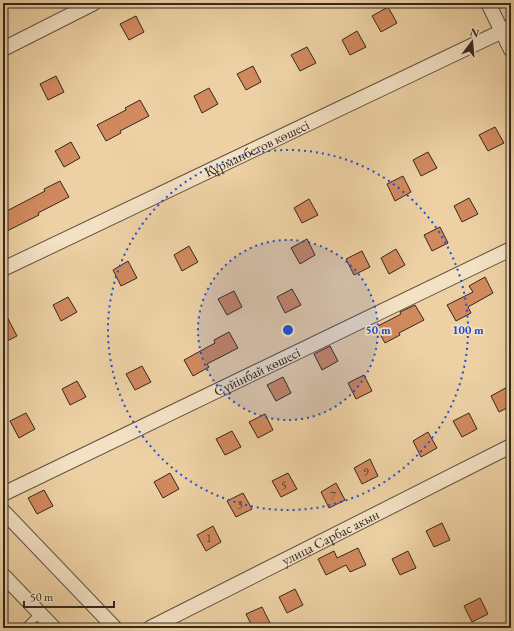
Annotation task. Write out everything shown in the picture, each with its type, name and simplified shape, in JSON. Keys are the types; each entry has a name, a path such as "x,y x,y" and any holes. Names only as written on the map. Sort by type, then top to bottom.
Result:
{"street":[{"path":"3,49 94,3"},
{"path":"488,3 507,29 511,50"},
{"name":"Құрманбетов көшесі","path":"3,269 507,29"},
{"name":"Сүйінбай көшесі","path":"3,494 511,249"},
{"name":"улица Сарбас акын","path":"150,628 511,446"},
{"path":"3,510 115,628"},
{"path":"3,575 54,628"}],"lane":[{"path":"25,628 40,614"}],"building":[{"path":"388,7 397,23 381,32 372,16"},
{"path":"136,16 144,32 129,40 120,24"},
{"path":"357,31 366,47 350,55 342,40"},
{"path":"307,47 316,63 300,71 291,55"},
{"path":"253,66 261,82 246,90 237,74"},
{"path":"56,76 64,92 48,100 40,84"},
{"path":"209,88 218,104 202,113 194,96"},
{"path":"140,100 149,116 120,131 121,133 106,141 97,125 126,110 125,108"},
{"path":"495,127 504,143 488,151 479,135"},
{"path":"71,142 80,158 64,167 55,151"},
{"path":"428,152 437,168 421,176 413,160"},
{"path":"403,176 411,192 395,201 387,184"},
{"path":"60,181 69,197 38,213 39,215 3,233 3,213 45,191 44,189"},
{"path":"469,198 478,214 462,222 454,206"},
{"path":"309,199 318,215 302,223 294,208"},
{"path":"440,227 448,243 432,251 424,235"},
{"path":"307,239 315,255 300,264 291,248"},
{"path":"189,246 198,262 182,271 174,255"},
{"path":"396,249 405,265 389,274 381,258"},
{"path":"362,251 370,267 354,275 346,259"},
{"path":"128,261 137,278 121,286 113,270"},
{"path":"485,277 493,293 468,307 471,313 456,321 447,305 473,292 469,286"},
{"path":"292,289 301,305 285,313 277,297"},
{"path":"234,291 242,307 227,315 218,299"},
{"path":"68,297 77,312 61,321 53,305"},
{"path":"415,305 424,320 399,333 400,335 385,343 376,327 401,314 400,312"},
{"path":"3,309 17,336 3,343"},
{"path":"229,332 238,348 207,364 209,367 193,376 184,360 215,343 214,340"},
{"path":"330,346 338,361 322,370 314,354"},
{"path":"142,366 151,382 135,390 126,374"},
{"path":"364,375 372,391 356,399 348,383"},
{"path":"283,377 291,393 276,401 267,385"},
{"path":"77,381 86,397 70,405 62,389"},
{"path":"511,385 511,406 499,412 491,396"},
{"path":"26,413 35,429 19,438 10,421"},
{"path":"469,413 477,429 462,437 453,421"},
{"path":"265,414 273,430 258,438 249,422"},
{"path":"232,431 241,447 225,455 216,439"},
{"path":"428,432 437,448 421,457 413,441"},
{"path":"370,459 378,476 362,484 354,468"},
{"path":"170,473 179,489 163,498 154,482"},
{"path":"288,473 297,489 281,497 272,481"},
{"path":"336,483 345,500 329,508 321,492"},
{"path":"44,490 53,506 37,514 28,498"},
{"path":"243,493 252,509 236,517 227,501"},
{"path":"442,523 450,540 434,547 426,531"},
{"path":"213,526 221,542 206,551 197,535"},
{"path":"358,548 366,565 350,572 346,565 326,575 318,559 334,551 337,558"},
{"path":"408,551 416,568 400,575 392,559"},
{"path":"295,589 303,605 287,613 279,597"},
{"path":"480,598 488,614 472,622 464,606"},
{"path":"262,607 270,623 260,628 253,628 246,614"}]}
